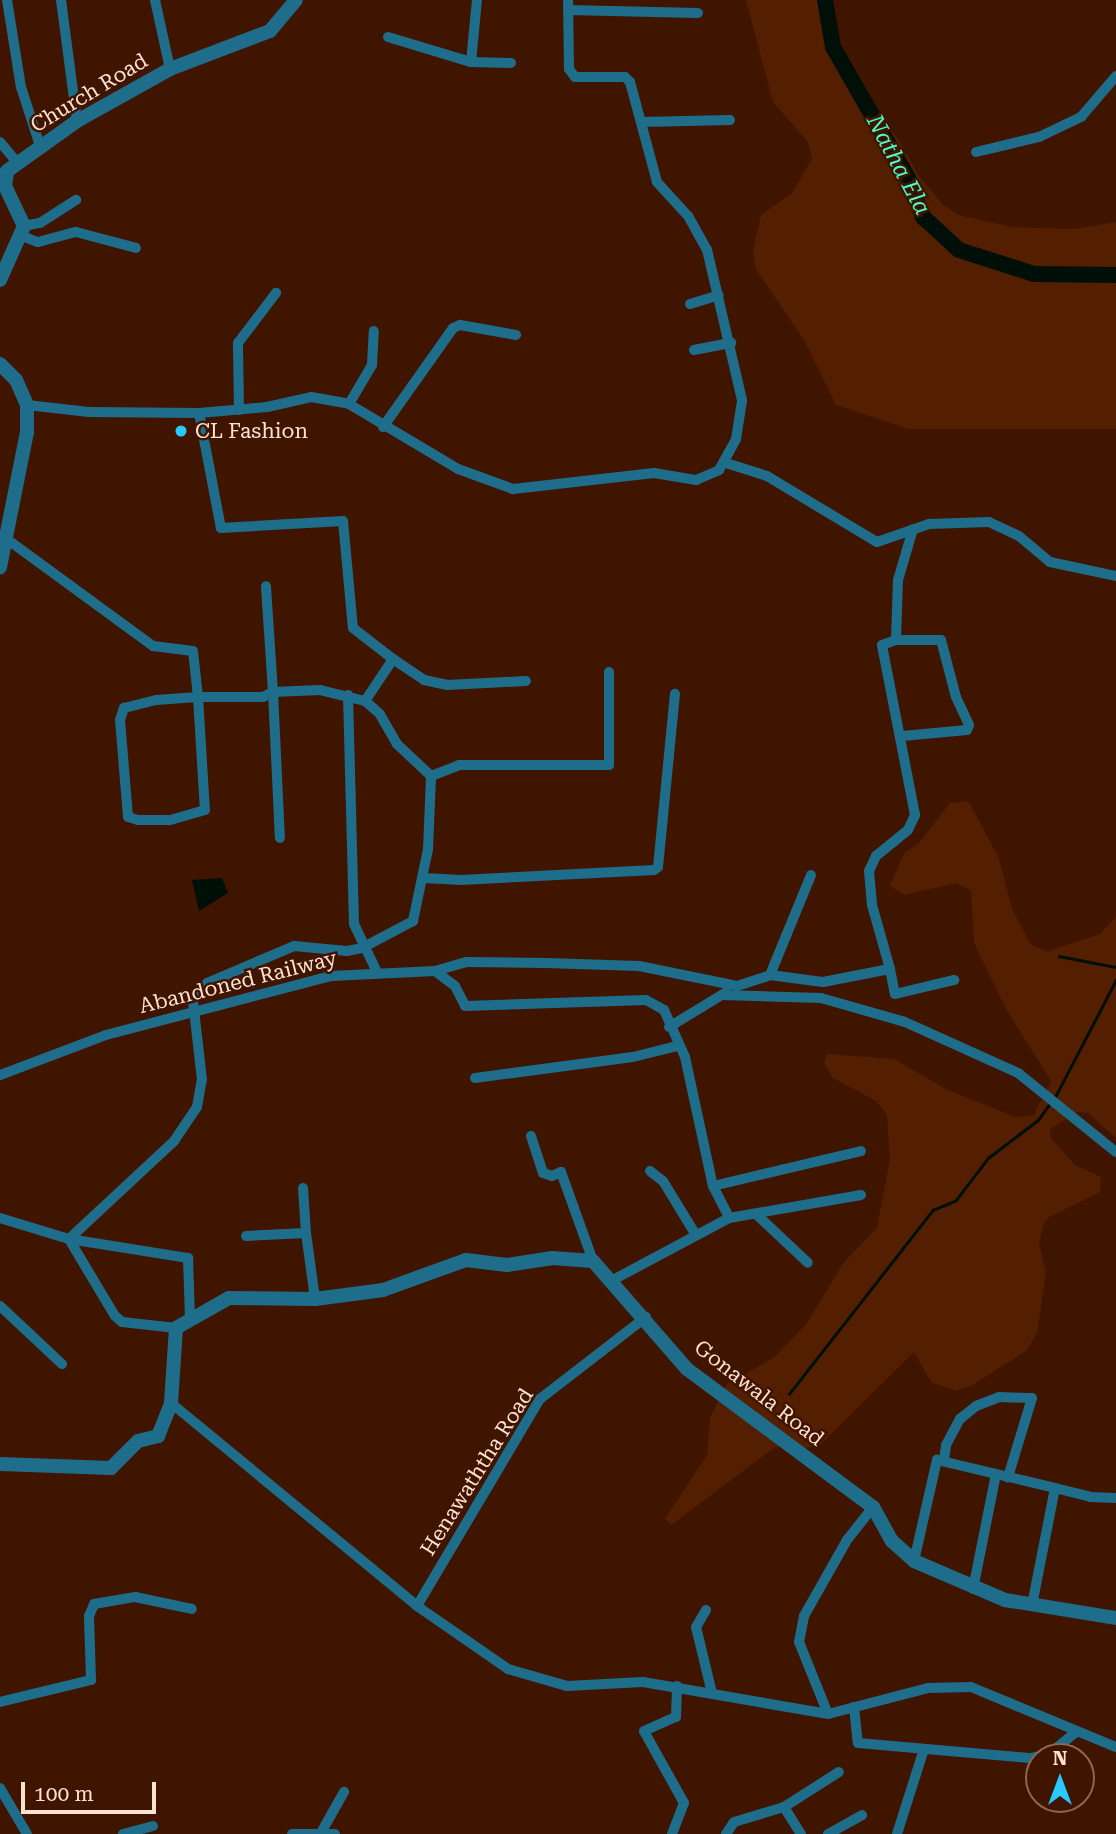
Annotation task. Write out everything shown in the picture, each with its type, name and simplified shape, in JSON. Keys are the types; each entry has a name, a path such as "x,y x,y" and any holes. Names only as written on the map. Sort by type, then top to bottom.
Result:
{"street":[{"path":"7,0 22,87 40,146"},
{"path":"61,0 77,121"},
{"path":"155,0 170,69"},
{"name":"Church Road","path":"17,162 77,121 170,69 270,31 296,0"},
{"path":"471,62 477,0"},
{"path":"698,13 568,5 569,69 575,77 625,77 642,122 657,182 688,216 707,250 731,343 742,400 726,463"},
{"path":"0,33 13,36"},
{"path":"388,37 471,62 511,63"},
{"path":"976,152 1039,137 1081,117 1116,76"},
{"path":"642,122 730,120"},
{"path":"0,142 17,162 5,177 5,187 23,231 38,242 76,232 135,248"},
{"path":"0,280 23,231 76,200"},
{"path":"239,410 238,343 276,293"},
{"path":"690,304 719,295"},
{"path":"383,427 453,328 460,325 516,335"},
{"path":"349,404 372,365 374,331"},
{"path":"694,350 731,343"},
{"path":"0,364 16,380 27,405 27,432 0,567"},
{"path":"27,405 89,412 199,413 239,410 311,397 349,404 383,427 458,469 513,489 654,473 696,480 726,463 767,475 877,542 913,529 954,520 989,522 1019,536 1051,562 1116,576"},
{"path":"199,413 221,528 343,521 353,628 393,659 435,682 526,681"},
{"path":"896,640 898,580 913,529"},
{"path":"4,537 153,646 194,651 198,698 205,810 169,820 128,817 120,720 124,708 156,700 198,698 273,692 320,690 348,695 365,701 380,714 397,744 430,776 424,877 414,921 362,947 347,951 295,946 267,954 207,983 194,995 202,1080 197,1107 174,1141 69,1239"},
{"path":"266,586 280,838"},
{"path":"902,736 967,730 969,725 956,697 941,640 896,640 882,645 902,736 915,815 908,830 876,856 869,871 872,905 895,994 954,980"},
{"path":"365,701 393,659"},
{"path":"430,776 459,765 608,765 609,672"},
{"path":"424,877 461,880 654,870 658,866 675,694"},
{"path":"348,695 354,925 362,947 377,972"},
{"path":"770,975 811,875"},
{"name":"Abandoned Railway","path":"0,1075 106,1035 331,976 435,971 466,962 639,966 737,986 770,975 823,982 890,969"},
{"path":"435,971 455,986 465,1006 646,1000 664,1010 692,1083 713,1186 729,1217"},
{"path":"669,1027 737,986"},
{"path":"722,995 821,998 893,1019 973,1050 1036,1085 1116,1152"},
{"path":"475,1078 633,1057 677,1046"},
{"path":"69,1239 115,1316 122,1322 176,1328 229,1298 315,1299 383,1290 466,1260 507,1265 552,1258 593,1261 561,1172 552,1176 543,1173 531,1136"},
{"path":"713,1186 861,1151"},
{"path":"650,1171 663,1181 696,1235"},
{"path":"303,1188 315,1299"},
{"path":"613,1280 729,1217 861,1195"},
{"path":"757,1214 808,1263"},
{"path":"0,1219 69,1239 188,1258 191,1319"},
{"path":"246,1236 306,1233"},
{"name":"Gonawala Road","path":"593,1261 646,1317 687,1369 873,1507"},
{"path":"0,1306 62,1364"},
{"name":"Henawaththa Road","path":"418,1606 540,1399 646,1317"},
{"path":"0,1464 111,1468 138,1441 158,1436 171,1403 176,1328"},
{"path":"944,1460 946,1445 960,1419 976,1406 999,1397 1032,1398 1008,1477"},
{"path":"171,1403 418,1606 490,1661 551,1684 643,1682 828,1714 928,1688 971,1687 1000,1695 1075,1732 1116,1747"},
{"path":"914,1561 937,1460 1090,1497 1116,1499"},
{"path":"973,1589 996,1474"},
{"path":"1032,1605 1055,1488"},
{"path":"828,1714 801,1652 804,1615 847,1540 873,1507 892,1541 914,1561 973,1589 1032,1605 1116,1618"},
{"path":"0,1702 91,1680 89,1616 94,1604 135,1597 192,1609"},
{"path":"706,1610 696,1627 712,1692"},
{"path":"672,1834 684,1803 644,1731 676,1717 677,1686"},
{"path":"854,1707 858,1743 1031,1758 1049,1754 1075,1732"},
{"path":"897,1834 925,1749"},
{"path":"726,1834 734,1822 783,1807 839,1772"},
{"path":"0,1788 27,1834"},
{"path":"322,1831 344,1792"},
{"path":"783,1807 801,1834"},
{"path":"828,1834 862,1815"},
{"path":"123,1834 153,1826"},
{"path":"292,1834 322,1831 335,1834"}],"shaded area":[{"path":"746,0 821,0 826,52 899,140 918,175 943,205 958,215 1012,227 1075,229 1116,222 1116,429 908,429 836,405 804,340 756,269 753,250 761,215 792,193 812,159 808,142 773,102"},
{"path":"968,801 998,856 1013,911 1031,945 1048,951 1100,934 1116,917 1116,1138 1088,1113 1078,1112 1050,1129 1051,1138 1075,1165 1101,1177 1100,1192 1049,1217 1043,1225 1039,1244 1046,1273 1037,1333 1027,1350 973,1385 956,1391 931,1382 914,1352 821,1444 804,1449 775,1447 671,1525 665,1519 707,1455 710,1418 727,1384 775,1357 807,1323 844,1262 877,1228 890,1159 887,1115 876,1101 833,1078 824,1063 827,1054 894,1059 946,1089 1015,1117 1034,1115 1051,1081 1006,1009 974,943 971,891 956,883 904,895 890,886 904,853 919,843 950,803"},
{"path":"222,878 228,893 199,911 192,880"}],"waterway":[{"name":"Natha Ela","path":"825,0 833,47 908,178 923,217 959,250 1034,274 1116,275"},
{"path":"1059,956 1116,967"},
{"path":"1055,1097 1116,980"},
{"path":"789,1394 933,1210 956,1200 988,1158 1038,1120 1051,1102"}],"place":[{"name":"CL Fashion","path":"181,431"}]}
